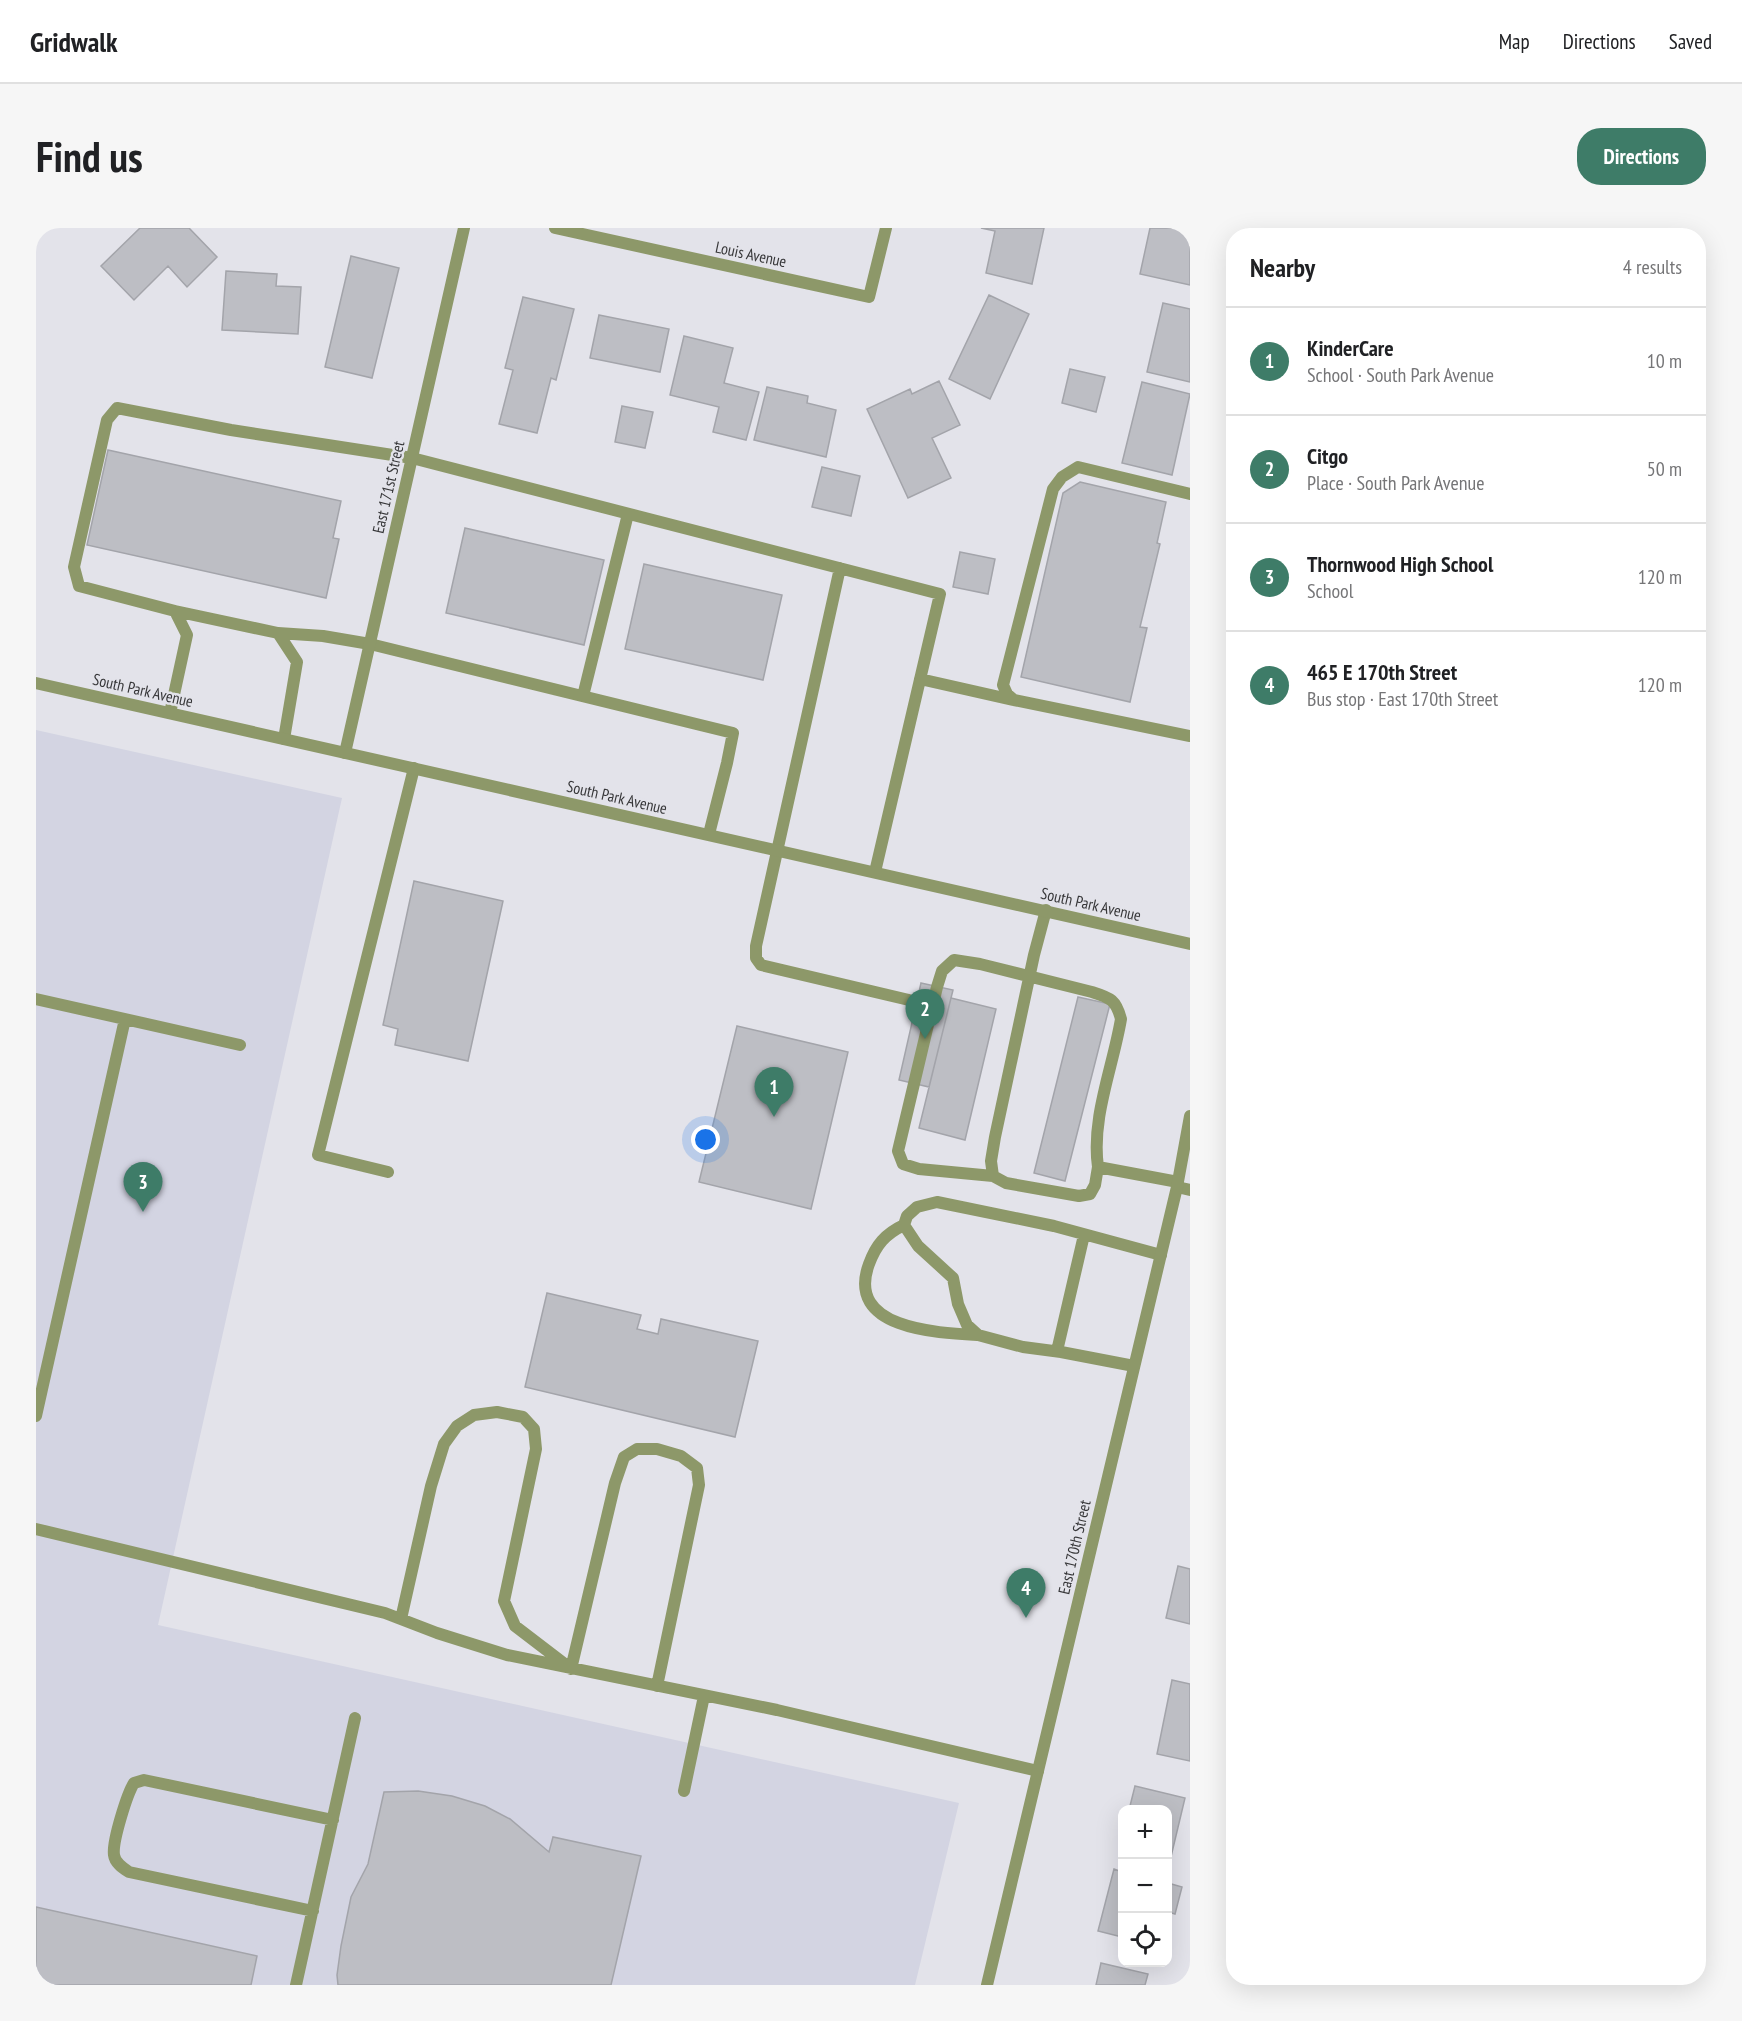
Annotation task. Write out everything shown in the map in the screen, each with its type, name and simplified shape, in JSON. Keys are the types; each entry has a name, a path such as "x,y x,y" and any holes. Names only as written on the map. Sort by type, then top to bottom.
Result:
{"street":[{"name":"East 171st Street","path":"345,753 464,228"},
{"name":"Louis Avenue","path":"555,228 869,297 886,228"},
{"path":"709,834 733,733 370,644 323,636 278,633 175,611 79,586 74,567 107,420 117,408 231,430 412,458 940,594 875,872"},
{"path":"1014,700 1003,686 1007,665 1053,489 1062,477 1078,468 1190,494"},
{"path":"583,696 628,514"},
{"path":"840,568 756,946 756,958 761,965 909,1000"},
{"path":"170,713 187,634 175,611"},
{"path":"278,633 297,662 284,739"},
{"path":"920,679 1190,736"},
{"name":"South Park Avenue","path":"36,683 1190,944"},
{"path":"388,1173 318,1155 414,768"},
{"path":"993,1176 991,1161 994,1137 1046,910"},
{"path":"954,960 1030,977 1108,997 1117,1005 1121,1019 1097,1132 1098,1167 1095,1185 1090,1194 1079,1196 1006,1183 993,1176 919,1169 903,1164 898,1151 942,971 954,960"},
{"path":"36,999 240,1045"},
{"path":"36,1416 125,1019"},
{"name":"East 170th Street","path":"987,1985 1178,1184 1190,1116"},
{"path":"1098,1167 1178,1184 1190,1190"},
{"path":"1134,1366 1058,1351 1023,1347 978,1335 936,1333 912,1328 885,1318 872,1307 865,1285 868,1267 877,1244 889,1232 904,1225 907,1216 918,1207 937,1202 1054,1226 1161,1255"},
{"path":"904,1225 918,1246 953,1278 958,1304 967,1325 978,1335"},
{"path":"1058,1351 1084,1235"},
{"path":"401,1619 431,1486 444,1444 456,1426 474,1415 497,1412 523,1417 534,1429 536,1449 504,1601 515,1626 572,1669"},
{"path":"572,1669 615,1483 624,1457 637,1449 657,1449 681,1456 697,1468 699,1485 657,1686"},
{"path":"36,1529 385,1613 437,1633 507,1655 777,1710 1038,1772"},
{"path":"684,1791 704,1696"},
{"path":"296,1985 355,1718"},
{"path":"313,1911 129,1872 119,1866 114,1855 119,1828 127,1794 134,1783 144,1780 333,1820"}],"shaded area":[{"path":"36,730 342,798 158,1625 959,1803 915,1985 36,1985"}],"building":[{"path":"140,228 189,228 217,257 187,287 168,266 134,300 101,266"},
{"path":"981,228 1044,228 1032,284 986,273 995,231"},
{"path":"1150,228 1190,228 1190,285 1140,274"},
{"path":"351,256 399,268 372,378 325,367"},
{"path":"226,271 277,274 276,286 301,287 298,334 222,330"},
{"path":"989,295 1029,314 990,399 949,379"},
{"path":"523,297 574,309 556,380 551,378 537,433 499,424 513,370 505,368"},
{"path":"1163,303 1190,309 1190,382 1147,372"},
{"path":"599,315 669,329 660,372 590,358"},
{"path":"684,336 733,348 724,383 759,392 746,440 713,432 719,407 670,395"},
{"path":"1070,369 1105,377 1096,412 1062,403"},
{"path":"939,381 960,425 932,438 951,478 908,498 867,409 910,389 912,394"},
{"path":"1142,382 1190,394 1172,475 1122,463"},
{"path":"767,387 808,396 807,403 836,410 826,457 754,440"},
{"path":"622,406 653,412 645,448 615,442"},
{"path":"108,450 341,501 333,538 339,539 326,598 87,545"},
{"path":"822,467 860,476 851,516 812,507"},
{"path":"1080,482 1166,502 1157,543 1160,544 1140,627 1147,628 1130,702 1021,677 1063,493"},
{"path":"465,528 604,560 584,645 446,613"},
{"path":"960,552 995,559 988,594 953,587"},
{"path":"644,564 782,595 763,680 625,649"},
{"path":"414,881 503,901 468,1061 395,1045 398,1029 383,1025"},
{"path":"921,983 953,990 929,1087 899,1080"},
{"path":"1078,997 1110,1004 1065,1181 1034,1173"},
{"path":"951,998 996,1009 965,1140 919,1128"},
{"path":"737,1026 848,1052 811,1209 699,1182"},
{"path":"547,1293 641,1315 637,1329 658,1334 661,1319 758,1341 735,1437 525,1387"},
{"path":"1178,1566 1190,1569 1190,1624 1166,1618"},
{"path":"1172,1680 1190,1684 1190,1761 1157,1754"},
{"path":"1135,1786 1185,1798 1172,1852 1172,1805 1130,1805"},
{"path":"418,1791 452,1796 485,1806 510,1819 549,1852 553,1837 641,1856 611,1985 338,1985 341,1946 351,1897 368,1864 384,1792"},
{"path":"1114,1869 1118,1870 1118,1936 1098,1931"},
{"path":"1172,1884 1182,1887 1175,1914 1172,1913"},
{"path":"36,1907 257,1956 251,1985 36,1985"},
{"path":"1101,1963 1148,1974 1145,1985 1096,1985"}],"place":[{"name":"Citgo","path":"925,1039"},
{"name":"KinderCare","path":"774,1117"},
{"name":"Thornwood High School","path":"143,1212"},
{"name":"465 E 170th Street","path":"1026,1618"}]}
